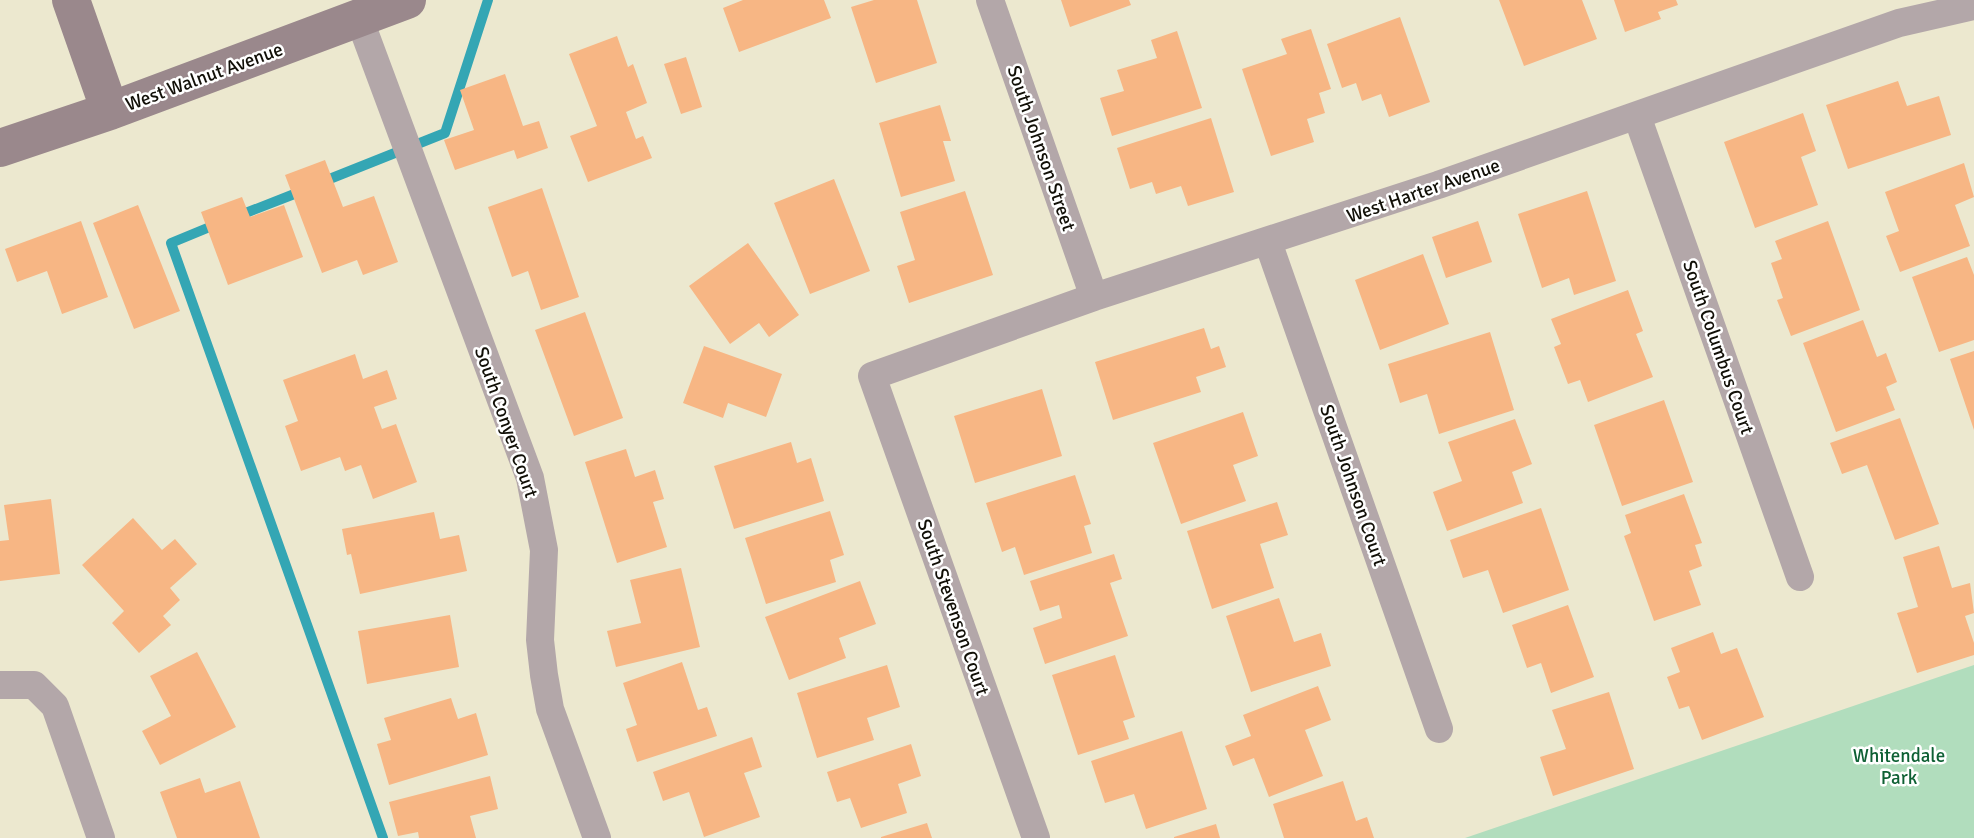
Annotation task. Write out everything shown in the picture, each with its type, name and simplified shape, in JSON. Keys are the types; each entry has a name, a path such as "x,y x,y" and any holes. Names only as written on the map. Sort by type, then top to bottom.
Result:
{"main road":[{"path":"71,0 110,111"},
{"name":"West Walnut Avenue","path":"0,148 110,111 407,0"}],"street":[{"name":"South Johnson Street","path":"990,0 1094,297"},
{"name":"West Harter Avenue","path":"872,376 1094,297 1268,242 1637,116 1899,23 1974,6"},
{"name":"South Conyer Court","path":"359,18 530,478 544,550 540,640 548,697 597,838"},
{"name":"South Columbus Court","path":"1637,116 1800,578"},
{"name":"South Johnson Court","path":"1268,242 1439,729"},
{"name":"South Stevenson Court","path":"872,376 1035,838"},
{"path":"0,685 34,685 55,706 101,838"}],"green space":[{"name":"Whitendale Park","path":"1974,665 1974,838 1465,838"}],"building":[{"path":"743,0 824,0 831,18 739,52 723,8"},
{"path":"874,0 917,0 937,63 876,83 851,7"},
{"path":"1061,0 1129,0 1131,5 1070,27"},
{"path":"1499,0 1582,0 1597,39 1524,66"},
{"path":"1614,0 1676,0 1678,5 1658,12 1661,19 1625,32"},
{"path":"1400,17 1430,102 1389,117 1381,94 1362,101 1356,83 1342,88 1327,44"},
{"path":"1311,29 1331,89 1319,93 1325,113 1307,119 1314,142 1271,156 1242,69 1287,54 1281,39"},
{"path":"1177,31 1202,108 1112,136 1100,98 1124,91 1117,70 1157,58 1151,40"},
{"path":"617,36 628,67 633,64 647,103 626,112 636,139 643,136 652,158 588,182 570,136 597,126 569,54"},
{"path":"686,57 702,107 681,114 664,64"},
{"path":"505,74 523,126 539,121 548,148 517,159 514,150 455,170 444,140 474,130 460,90"},
{"path":"1898,81 1907,106 1939,96 1951,135 1848,169 1826,105"},
{"path":"940,105 951,141 943,141 955,181 901,197 879,123"},
{"path":"1803,113 1816,151 1801,157 1818,205 1755,228 1724,142"},
{"path":"1211,118 1234,192 1188,206 1181,186 1156,194 1152,182 1130,189 1117,148"},
{"path":"325,160 343,207 374,196 398,262 363,275 357,260 322,273 285,175"},
{"path":"1964,163 1974,197 1955,205 1970,246 1900,272 1886,236 1899,231 1885,192"},
{"path":"834,179 870,271 810,294 774,203"},
{"path":"542,188 579,297 541,310 528,271 512,277 488,207"},
{"path":"965,191 993,275 909,303 897,266 915,260 900,212"},
{"path":"1587,191 1616,281 1574,295 1569,278 1542,288 1518,214"},
{"path":"242,197 250,217 284,205 303,257 228,285 201,212"},
{"path":"138,205 180,311 134,329 93,223"},
{"path":"81,221 108,297 62,314 47,271 17,282 5,249"},
{"path":"1478,221 1492,262 1446,278 1432,237"},
{"path":"1828,221 1860,310 1791,336 1777,300 1783,298 1771,263 1782,259 1775,241"},
{"path":"748,243 799,315 769,337 759,323 730,344 689,286"},
{"path":"1423,254 1449,324 1380,350 1355,280"},
{"path":"1967,257 1974,275 1974,340 1939,352 1912,277"},
{"path":"1628,290 1643,331 1636,334 1653,377 1588,402 1580,380 1568,384 1554,347 1561,344 1551,319"},
{"path":"585,312 623,418 574,436 535,330"},
{"path":"1863,320 1877,357 1886,353 1897,382 1886,387 1895,410 1836,432 1803,343"},
{"path":"1204,328 1211,349 1219,346 1226,367 1196,377 1201,392 1113,420 1095,362"},
{"path":"1490,332 1514,410 1439,434 1427,394 1400,403 1388,364"},
{"path":"704,346 782,374 766,417 728,403 723,418 683,403"},
{"path":"1974,351 1974,430 1950,359"},
{"path":"355,354 363,379 387,370 397,399 374,407 382,429 396,424 417,482 373,499 361,465 345,471 340,457 301,471 285,426 298,421 283,380"},
{"path":"1042,389 1062,456 975,483 954,416"},
{"path":"1664,400 1693,482 1622,506 1594,425"},
{"path":"1243,412 1258,456 1233,465 1246,501 1181,524 1153,443"},
{"path":"1900,418 1939,524 1895,540 1867,465 1842,474 1830,443"},
{"path":"1515,419 1532,464 1512,472 1523,503 1447,531 1433,492 1462,481 1448,442"},
{"path":"791,442 797,463 811,458 824,501 734,529 714,466"},
{"path":"626,449 635,477 655,470 664,499 653,502 667,547 617,563 585,462"},
{"path":"1075,475 1091,524 1084,526 1092,553 1024,575 1015,547 1002,552 986,503"},
{"path":"1684,494 1702,543 1695,545 1702,566 1689,571 1701,605 1654,621 1624,536 1631,533 1625,515"},
{"path":"51,499 60,574 0,581 0,541 9,540 4,505"},
{"path":"1277,502 1288,535 1260,544 1274,588 1212,609 1187,531"},
{"path":"1541,508 1569,590 1503,613 1488,570 1463,578 1450,540"},
{"path":"830,511 844,555 830,560 836,582 766,604 745,538"},
{"path":"434,512 440,539 459,535 467,571 360,594 351,554 347,555 342,529"},
{"path":"133,518 162,550 175,539 197,564 170,588 180,600 163,616 171,625 139,653 112,623 124,611 82,565"},
{"path":"1939,546 1952,588 1970,583 1974,613 1965,616 1974,643 1974,655 1917,673 1897,613 1918,607 1903,557"},
{"path":"1114,554 1122,579 1110,583 1128,636 1045,664 1033,628 1062,618 1059,605 1040,611 1030,581"},
{"path":"681,568 700,647 616,667 607,631 641,623 630,580"},
{"path":"860,581 876,624 839,638 846,658 789,680 765,617"},
{"path":"1279,598 1294,642 1321,633 1331,666 1251,692 1226,616"},
{"path":"1568,605 1594,677 1551,693 1541,663 1527,668 1512,625"},
{"path":"450,615 459,667 367,684 358,631"},
{"path":"1713,632 1721,654 1737,648 1764,717 1702,740 1689,706 1679,709 1667,677 1680,672 1671,648"},
{"path":"197,652 236,727 160,765 142,731 171,716 150,676"},
{"path":"1115,655 1135,717 1123,721 1129,739 1078,755 1052,675"},
{"path":"682,662 698,710 707,707 717,736 637,762 626,729 637,725 623,683"},
{"path":"887,665 900,707 867,718 874,740 817,758 797,693"},
{"path":"1318,686 1331,720 1305,730 1323,776 1269,797 1254,758 1233,766 1225,746 1251,736 1243,715"},
{"path":"1609,692 1634,769 1553,796 1540,757 1566,749 1552,710"},
{"path":"451,698 458,719 476,713 488,755 389,785 377,744 391,740 384,718"},
{"path":"1182,731 1207,809 1146,829 1134,794 1105,803 1091,761"},
{"path":"752,737 762,767 744,773 760,817 704,837 689,792 663,801 653,772"},
{"path":"911,744 921,776 898,784 907,813 861,828 850,798 837,802 827,772"},
{"path":"490,776 498,809 470,816 476,838 419,838 418,832 398,836 389,802"},
{"path":"200,778 205,793 240,781 260,838 177,838 160,792"},
{"path":"1343,781 1356,821 1367,817 1374,838 1284,838 1273,804"},
{"path":"927,823 932,838 881,838 881,837"},
{"path":"1216,824 1220,838 1174,838 1174,837"}],"waterway":[{"path":"322,182 445,133 488,0"},
{"path":"238,216 302,191"},
{"path":"217,224 171,243 383,838"}]}
